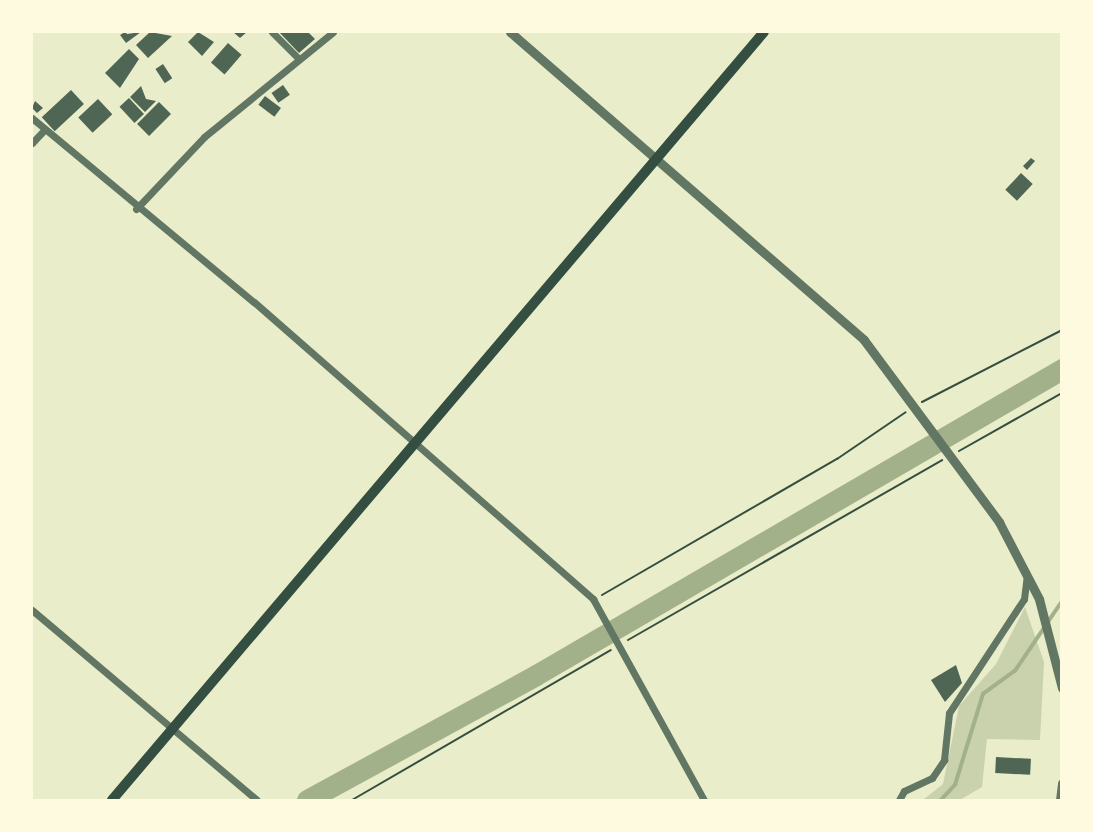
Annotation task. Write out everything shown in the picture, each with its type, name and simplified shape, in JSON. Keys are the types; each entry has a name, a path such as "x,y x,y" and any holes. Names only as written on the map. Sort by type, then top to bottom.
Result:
{"main road":[{"path":"112,800 764,32"}],"street":[{"path":"272,32 299,59"},
{"path":"316,32 324,40"},
{"path":"136,209 204,137 333,32"},
{"path":"510,32 841,316 951,455 1027,575 1050,629 1062,688"},
{"path":"32,118 136,209 254,302 593,600 704,800"},
{"path":"32,143 44,130"},
{"path":"899,800 904,791 932,778 944,760 949,713 1024,599 1027,575"},
{"path":"32,610 257,800"},
{"path":"1060,800 1062,783"}],"path":[{"path":"593,600 838,460 914,406 1062,330"},
{"path":"352,800 1062,393"}],"green space":[{"path":"1025,607 1044,662 1040,740 987,739 982,787 960,800 923,800 943,784 959,706 996,664"}],"building":[{"path":"125,32 141,32 126,43 120,35"},
{"path":"150,32 172,36 148,58 136,45"},
{"path":"198,32 214,42 202,56 188,42"},
{"path":"233,32 247,32 240,38"},
{"path":"279,32 308,32 315,39 299,53"},
{"path":"228,43 242,55 225,74 211,63"},
{"path":"129,49 139,59 120,88 105,73"},
{"path":"163,64 172,78 165,83 155,69"},
{"path":"283,85 290,95 278,103 272,93"},
{"path":"141,86 146,99 156,101 145,112 130,97"},
{"path":"71,90 84,104 55,131 42,117"},
{"path":"265,96 281,108 274,117 258,105"},
{"path":"129,98 144,114 134,123 119,107"},
{"path":"98,99 112,114 93,133 78,117"},
{"path":"35,101 43,108 37,113 32,108"},
{"path":"159,102 171,114 149,136 137,124"},
{"path":"1031,158 1035,161 1027,170 1023,166"},
{"path":"1021,173 1033,184 1017,201 1005,190"},
{"path":"956,665 962,683 945,702 931,680"},
{"path":"996,757 1031,759 1030,775 995,773"}],"waterway":[{"path":"307,800 536,675 1062,369"},
{"path":"1048,622 1062,601"},
{"path":"941,800 955,785 983,694 1015,671 1044,628"}]}
